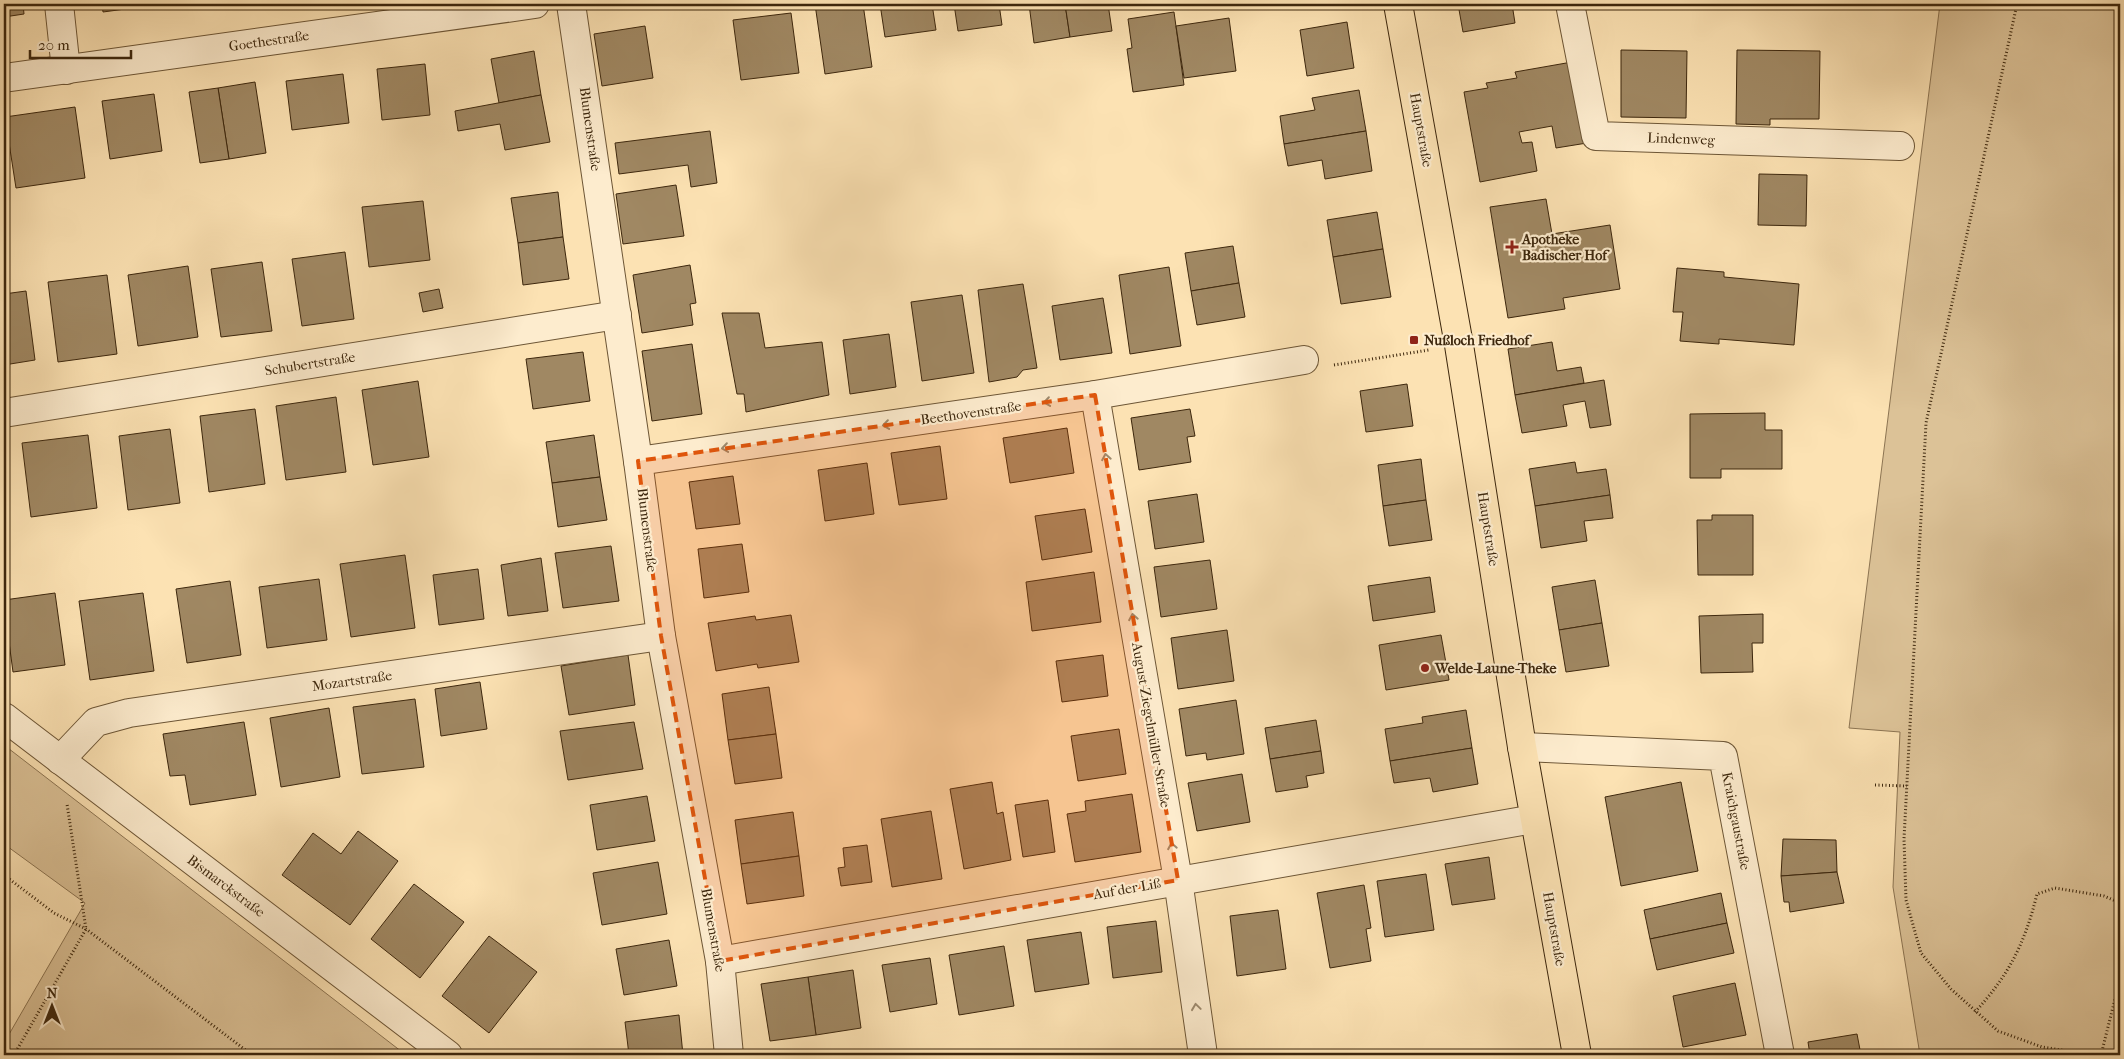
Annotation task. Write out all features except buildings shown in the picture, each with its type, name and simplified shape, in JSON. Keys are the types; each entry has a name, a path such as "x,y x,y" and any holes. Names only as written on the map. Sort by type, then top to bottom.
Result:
{"main road":[{"name":"Hauptstraße","path":"1398,4 1459,345 1522,747 1577,1055"}],"street":[{"path":"59,4 66,70"},
{"name":"Goethestraße","path":"4,78 535,4"},
{"name":"Blumenstraße","path":"571,4 638,461 660,636 720,961 729,1055"},
{"name":"Lindenweg","path":"1570,4 1596,136 1900,146"},
{"name":"Schubertstraße","path":"4,413 617,315"},
{"name":"Beethovenstraße","path":"638,461 1095,395 1304,360"},
{"name":"August-Ziegelmüller-Straße","path":"1095,395 1178,880 1203,1055"},
{"name":"Mozartstraße","path":"60,760 96,722 129,713 660,636"},
{"name":"Bismarckstraße","path":"4,717 448,1055"},
{"name":"Kraichgaustraße","path":"1522,747 1723,756 1780,1055"},
{"name":"Auf der Liß","path":"720,961 1534,819"}],"path":[{"path":"2016,4 1926,423 1904,839 1906,900 1921,953 1951,989 1998,1031 2042,1047 2094,1055"},
{"path":"1304,360 1314,368 1459,345"},
{"path":"14,1055 86,929 60,760"},
{"path":"1875,785 1907,786"},
{"path":"4,875 54,913 86,929 252,1055"},
{"path":"1975,1012 1990,996 2012,966 2030,924 2038,894 2056,888 2104,896 2120,903"},
{"path":"2101,1055 2120,979"}],"highlighted area":[{"path":"1095,395 1178,880 720,961 661,636 638,461"}],"shaded area":[{"path":"1940,4 2120,4 2120,1055 1920,1055 1893,887 1900,732 1849,728"},
{"path":"4,745 406,1055 4,1055 4,1043 85,903 4,844"}],"place":[{"name":"Apotheke Badischer Hof","path":"1512,247"},
{"name":"Nußloch Friedhof","path":"1414,340"},
{"name":"Welde-Laune-Theke","path":"1425,668"}]}
